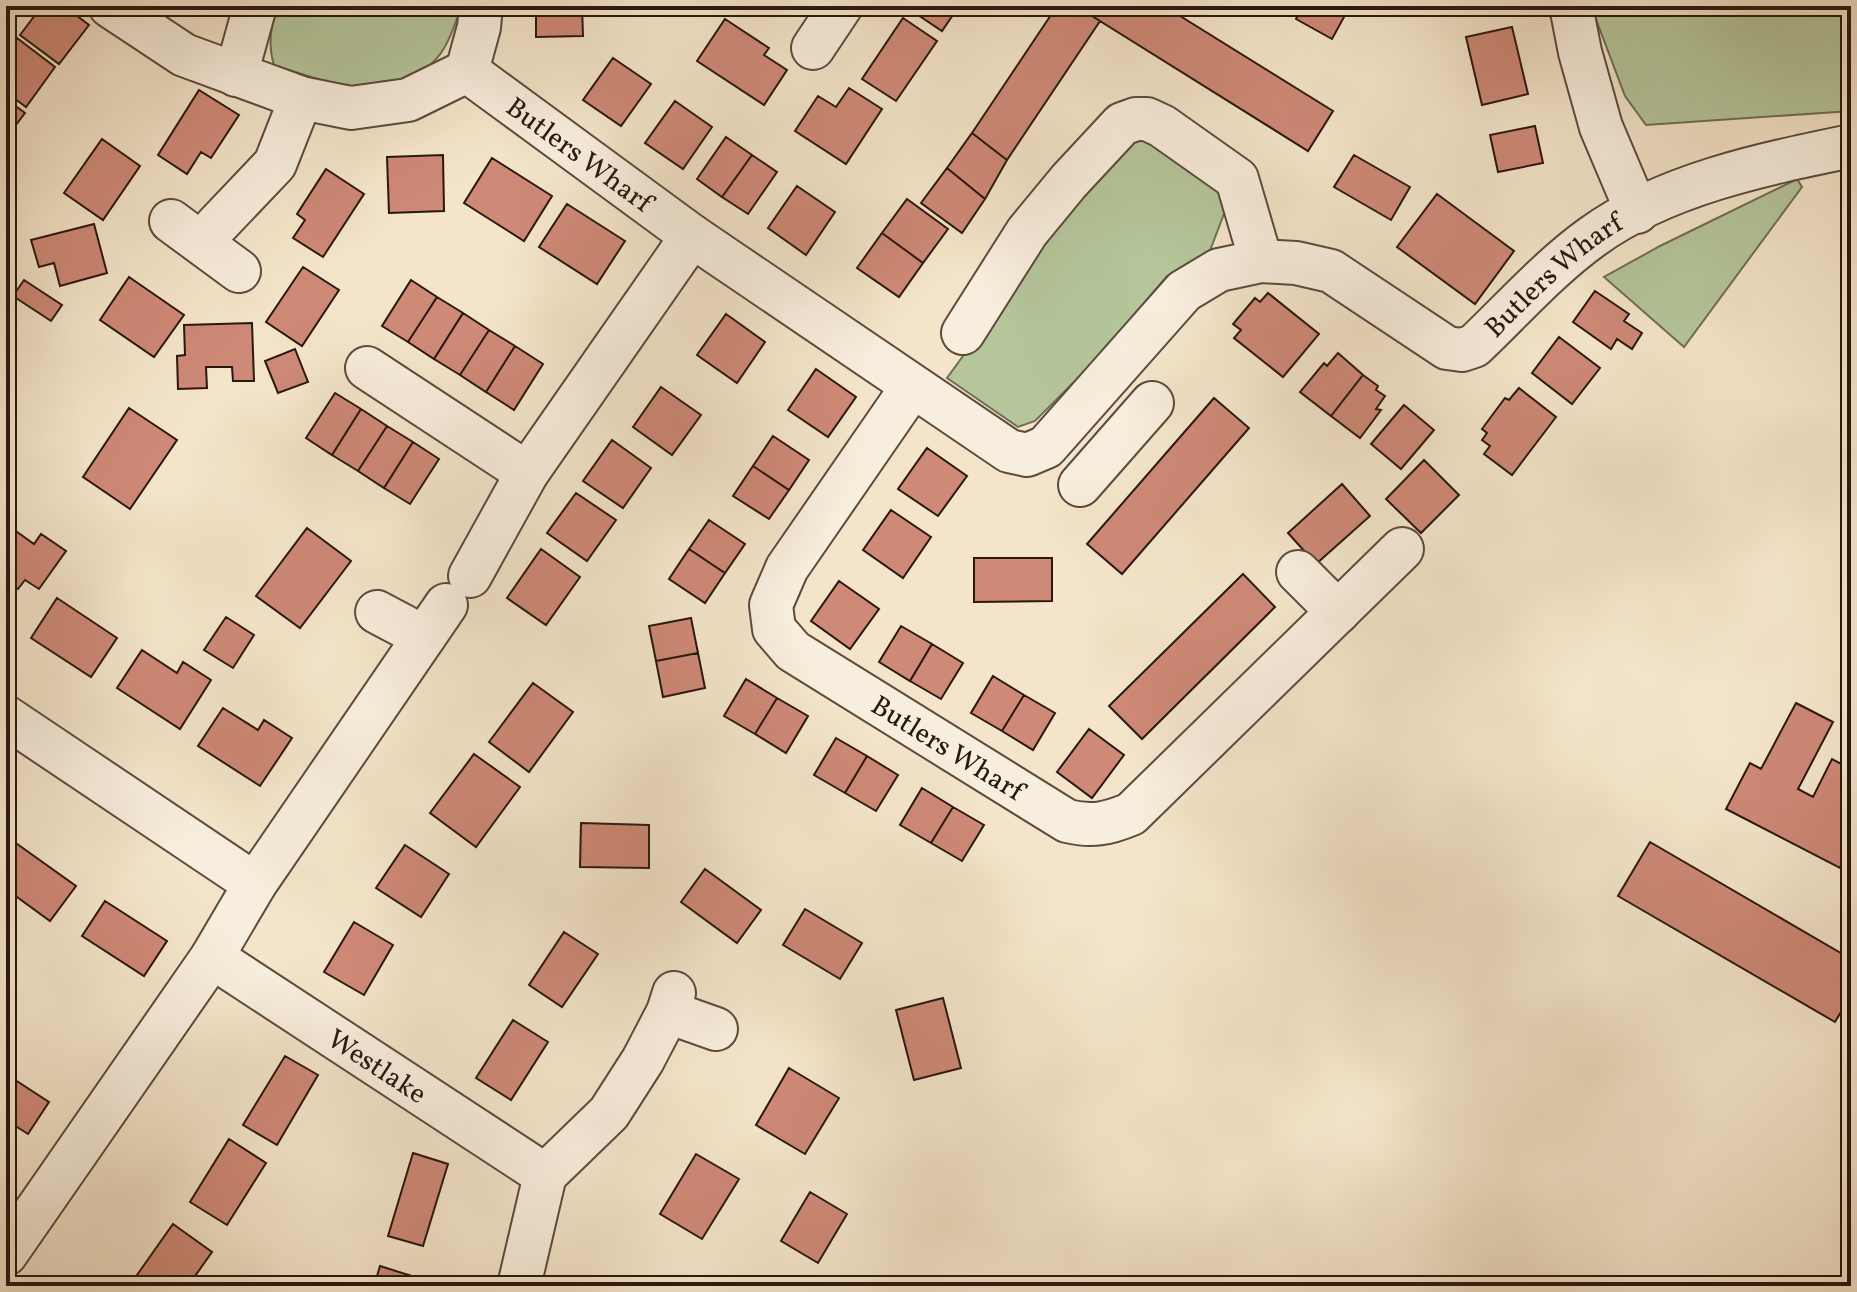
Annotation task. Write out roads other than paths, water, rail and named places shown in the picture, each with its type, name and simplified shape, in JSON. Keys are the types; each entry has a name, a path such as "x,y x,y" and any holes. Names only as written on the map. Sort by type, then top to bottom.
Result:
{"street":[{"path":"110,6 184,55 301,98 351,108 408,100 467,71 479,27 481,6"},
{"path":"236,75 255,6"},
{"path":"813,48 841,6"},
{"path":"1571,6 1601,127 1637,212"},
{"name":"Butlers Wharf","path":"467,71 692,236 912,387 1009,451 1027,455 1046,447 1184,291 1219,270 1261,261 1296,263 1331,271 1447,348 1462,350 1474,346 1592,237 1637,212 1693,186 1748,169 1851,146"},
{"path":"239,271 187,233 216,226 275,164 301,98"},
{"path":"963,333 1027,232 1106,139 1122,124 1136,119 1147,119 1162,126 1237,179 1261,261"},
{"path":"10,1236 212,957 255,884 447,606 527,473 692,236"},
{"path":"367,368 527,473"},
{"name":"Butlers Wharf","path":"912,387 787,568 771,605 774,629 793,651 1067,821 1086,826 1108,824 1131,814 1402,549"},
{"path":"1080,485 1152,403"},
{"path":"1079,410 1115,443"},
{"path":"1298,572 1338,612"},
{"path":"377,612 447,606"},
{"path":"6,717 255,884"},
{"name":"Westlake","path":"212,957 545,1175"},
{"path":"519,1286 545,1175 609,1113 643,1060 671,1003 716,1029"}]}
